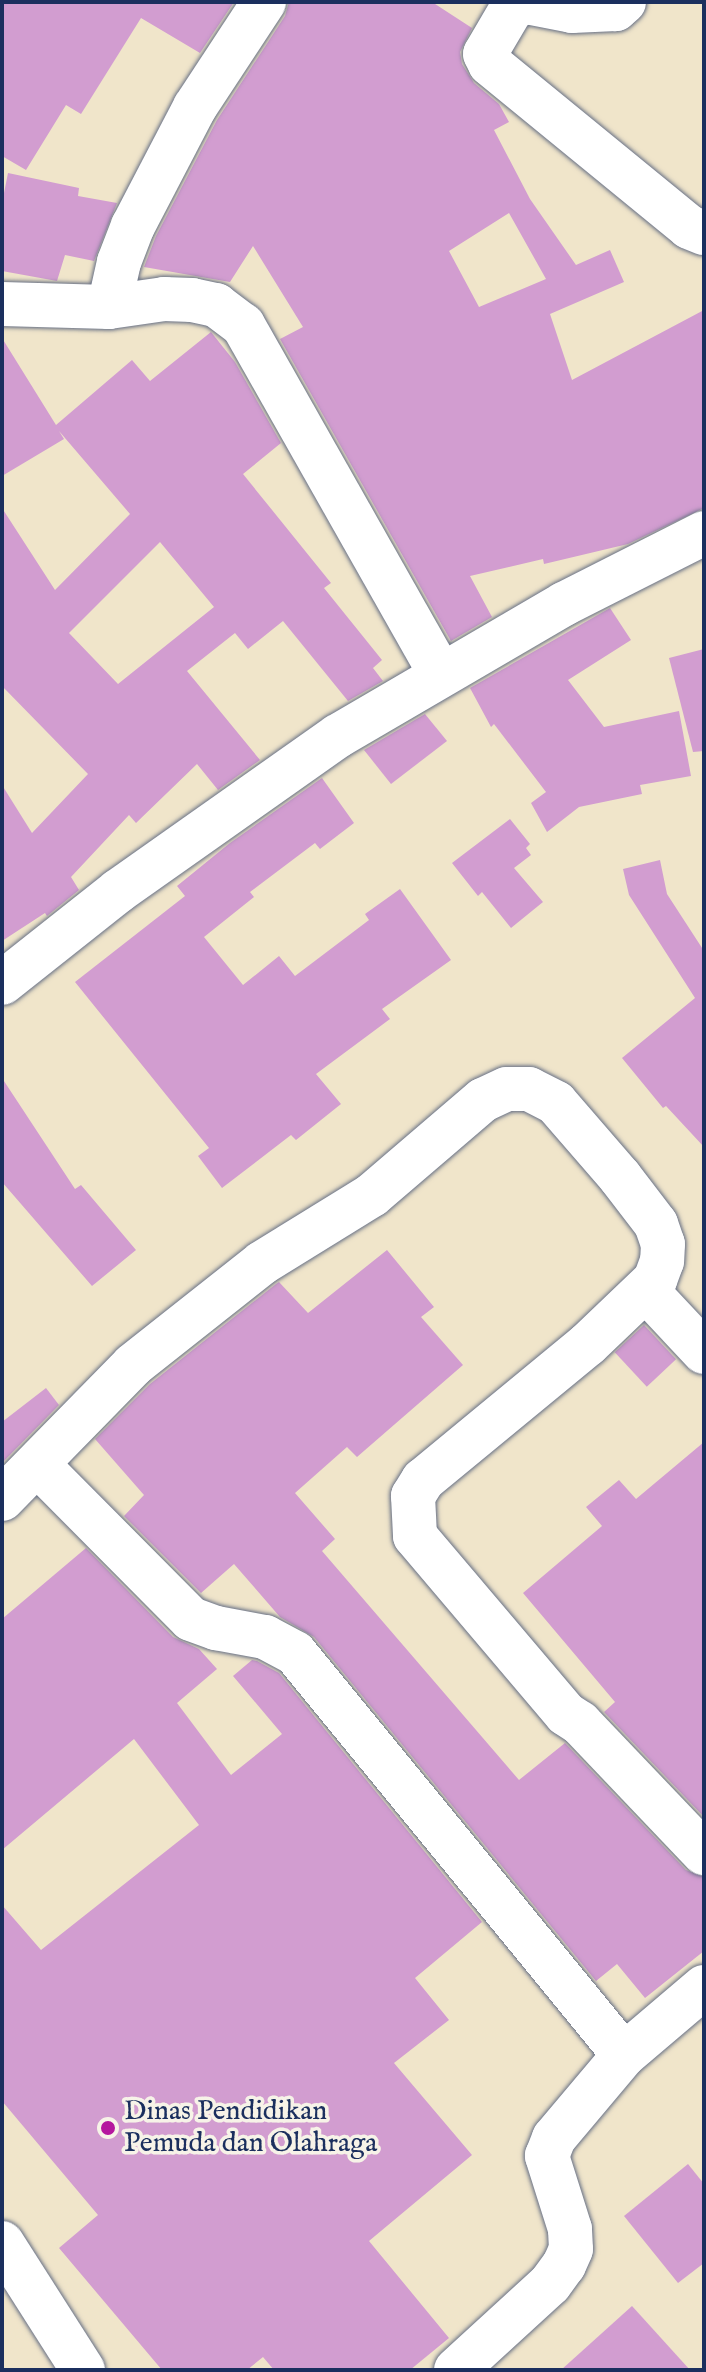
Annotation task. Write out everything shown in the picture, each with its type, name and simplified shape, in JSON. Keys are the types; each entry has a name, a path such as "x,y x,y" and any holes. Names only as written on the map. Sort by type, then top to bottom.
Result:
{"street":[{"path":"109,307 119,262 133,226 195,107 264,2"},
{"path":"624,2 616,9 572,11 526,2 496,5 485,54 490,64 689,227 704,233"},
{"path":"2,304 109,307 164,299 192,300 216,305 243,325 440,673"},
{"path":"2,336 63,306"},
{"path":"2,983 118,891 338,736 440,673 564,604 704,533"},
{"path":"2,1499 133,1365 262,1263 372,1195 483,1100 507,1089 529,1089 556,1103 656,1224 663,1244 662,1261 655,1280 588,1344 423,1480 413,1496 415,1536 566,1714 580,1723 704,1853"},
{"path":"646,1290 704,1352"},
{"path":"37,1464 191,1619 216,1628 265,1637 295,1653 624,2055"},
{"path":"456,2370 550,2284 571,2249 570,2229 547,2156 554,2138 624,2055 704,1987"},
{"path":"2,2243 83,2370"}],"building":[{"path":"2,2 234,2 200,53 141,18 81,114 66,105 26,170 2,156"},
{"path":"289,2 432,2 472,28 460,52 462,64 474,83 499,104 509,122 494,130 530,199 576,265 610,250 624,282 550,314 572,380 704,310 704,508 628,544 544,564 543,559 470,576 492,617 451,641 280,339 303,327 253,246 230,282 144,267 156,236 217,120 285,16","holes":["509,213 546,279 479,307 449,251"]},
{"path":"8,173 79,188 78,196 117,203 94,261 65,255 57,281 2,271 2,203"},
{"path":"211,332 235,362 281,443 243,474 331,583 324,588 382,660 373,668 383,681 348,701 283,621 248,649 235,633 187,671 260,760 218,790 197,764 136,823 129,815 71,877 79,890 47,916 45,913 2,941 2,785 32,833 88,774 2,686 2,508 55,590 130,514 59,431 64,439 2,476 2,338 56,425 132,360 150,381","holes":["160,542 214,607 118,684 69,633"]},
{"path":"610,608 631,640 568,680 604,727 679,711 691,776 640,785 642,794 579,807 547,832 531,803 546,792 494,724 491,727 470,688"},
{"path":"704,649 704,751 693,752 669,658"},
{"path":"425,714 447,741 391,784 364,750"},
{"path":"322,778 354,823 320,849 315,843 250,892 254,897 204,937 243,985 279,956 295,976 369,920 365,914 400,889 451,960 382,1009 390,1019 316,1074 341,1104 296,1140 291,1135 222,1188 198,1156 209,1148 75,982 185,896 177,886 230,843"},
{"path":"510,819 530,844 526,848 531,855 514,868 543,902 511,928 482,892 478,896 452,863"},
{"path":"660,860 667,894 704,951 704,1147 666,1106 663,1108 622,1058 695,998 629,895 623,869"},
{"path":"2,1078 75,1189 81,1185 136,1250 92,1286 2,1182"},
{"path":"387,1250 434,1307 421,1317 463,1365 357,1457 347,1447 295,1493 335,1539 322,1551 519,1780 565,1743 686,1870 704,1877 704,1951 645,1998 617,1964 596,1981 314,1637 280,1617 234,1564 201,1593 124,1516 144,1495 95,1439 150,1384 279,1282 308,1313"},
{"path":"644,1325 676,1359 647,1387 615,1352"},
{"path":"46,1388 59,1405 2,1463 2,1422"},
{"path":"704,1442 704,1817 604,1712 615,1702 523,1593 602,1526 586,1507 619,1480 636,1499"},
{"path":"86,1548 173,1637 199,1649 217,1669 177,1703 231,1775 282,1734 233,1676 252,1660 257,1661 279,1673 482,1922 415,1978 449,2020 394,2063 472,2155 369,2241 449,2338 410,2370 274,2370 263,2357 247,2370 162,2370 59,2248 98,2215 2,2101 2,1905 41,1950 199,1825 134,1739 2,1850 2,1619"},
{"path":"688,2164 704,2184 704,2263 678,2283 624,2216"},
{"path":"632,2306 690,2370 561,2370"}],"place":[{"name":"Dinas Pendidikan Pemuda dan Olahraga","path":"108,2128"}]}
